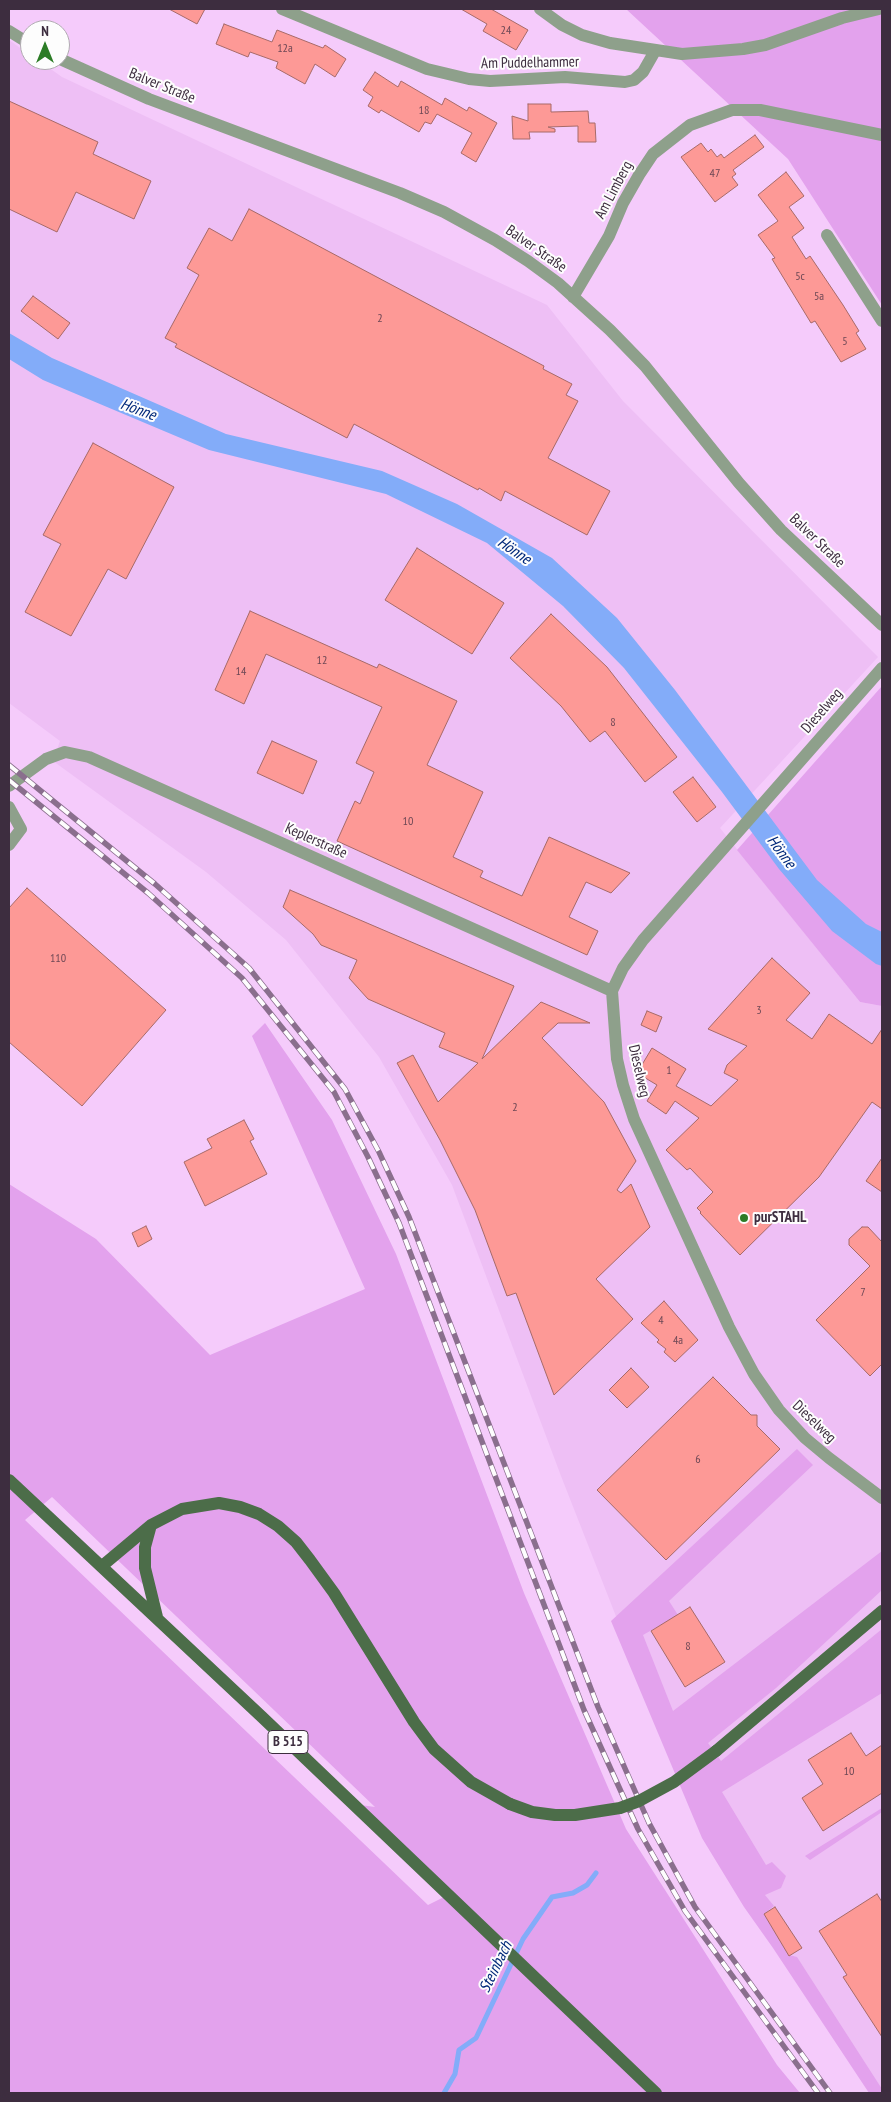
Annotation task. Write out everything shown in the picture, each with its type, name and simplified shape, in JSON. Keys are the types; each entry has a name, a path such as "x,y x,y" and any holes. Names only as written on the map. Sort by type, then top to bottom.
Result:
{"main road":[{"name":"B 515","path":"9,1480 158,1619 656,2093"},
{"path":"102,1566 152,1525 182,1509 219,1503 240,1507 259,1514 278,1526 296,1542 334,1593 378,1666 434,1749 471,1782 510,1804 532,1812 555,1815 576,1815 620,1808 640,1801 674,1782 716,1751 882,1611"},
{"path":"152,1525 144,1547 144,1568 158,1619"}],"street":[{"name":"Am Puddelhammer","path":"282,9 427,69 469,79 490,81 565,77 625,82 634,80 643,72 655,51"},
{"path":"540,9 562,25 582,35 610,43 682,54 743,49 765,45 842,18 879,9"},
{"path":"9,31 20,38"},
{"name":"Balver Straße","path":"70,63 149,99 400,193 444,212 495,240 528,261 610,330 645,366 740,483 781,530 882,625"},
{"name":"Am Limberg","path":"573,297 604,244 623,203 653,154 690,125 732,110 760,110 882,135"},
{"path":"827,235 882,321"},
{"name":"Dieselweg","path":"882,668 643,940 623,968 612,991 617,1058 631,1110 729,1327 754,1374 779,1410 805,1438 828,1458 882,1498"},
{"name":"Keplerstraße","path":"9,786 46,759 65,752 89,757 612,991"},
{"path":"9,807 21,829 9,845"}],"shaded area":[{"path":"626,9 882,9 882,305 788,159"},
{"path":"9,40 20,48 20,70 52,70 62,77 547,305 623,401 878,657 720,828 860,1002 882,1006 882,2093 870,2093 688,1800 561,1476 452,1185 379,1057 286,940 206,872 53,761 60,741 9,703"},
{"path":"882,686 882,1006 860,1002 737,850"},
{"path":"265,1023 332,1120 396,1254 524,1593 626,1829 777,2065 800,2093 9,2093 9,1184 96,1239 210,1355 365,1289 252,1036","holes":["52,1497 375,1807 353,1804 448,1895 428,1905 25,1520"]},
{"path":"797,1449 813,1465 669,1601 678,1615 643,1635 673,1711 882,1551 882,1590 776,1688 708,1743 721,1761 882,1629 882,1693 722,1792 766,1865 772,1862 786,1876 781,1888 765,1895 774,1906 764,1914 789,1955 797,1957 882,2089 882,2093 869,2093 744,1907 702,1838 611,1621"},
{"path":"882,1808 882,1812 810,1860 805,1856"}],"water":[{"name":"Hönne","path":"9,333 52,358 226,434 382,471 457,504 552,558 617,618 675,690 817,880 866,924 882,932 882,966 876,964 832,931 779,869 722,792 624,668 563,606 487,543 386,494 209,450 43,380 9,359"}],"building":[{"path":"169,9 205,9 197,24"},
{"path":"461,9 491,9 528,30 516,50 483,31 487,24"},
{"path":"224,24 272,42 277,30 323,48 325,45 346,59 335,77 315,64 305,84 276,68 278,62 250,52 248,57 216,44"},
{"path":"375,72 398,87 401,81 442,105 445,98 467,111 469,107 497,123 476,162 461,153 472,133 437,114 431,124 425,122 419,132 381,110 379,113 368,106 373,97 363,90"},
{"path":"9,101 98,142 93,154 151,181 134,219 76,192 57,232 9,209"},
{"path":"528,104 551,104 551,112 588,111 589,123 595,123 596,142 578,142 578,126 548,127 555,129 555,132 529,132 530,139 513,139 512,116 528,121"},
{"path":"755,135 764,147 733,170 736,174 732,177 738,185 715,202 681,157 701,143 708,152 711,149 717,157 721,154 724,158"},
{"path":"786,172 804,196 789,207 804,228 792,237 806,259 810,256 843,305 859,331 856,333 866,349 841,362 815,321 811,323 772,259 775,258 758,235 778,221 758,195"},
{"path":"249,209 544,366 543,369 572,384 566,395 578,401 548,458 610,491 587,535 505,491 501,501 354,424 347,438 175,347 177,344 165,338 199,275 187,268 209,228 232,241"},
{"path":"33,296 70,323 58,339 21,311"},
{"path":"93,443 174,487 126,579 108,569 71,636 25,612 61,544 43,535"},
{"path":"417,548 504,603 472,654 385,600"},
{"path":"250,611 377,668 379,664 457,701 427,765 483,792 453,857 483,871 480,877 522,896 549,837 630,873 611,893 586,882 569,917 598,931 587,955 337,841 355,801 360,804 374,772 356,763 382,707 266,654 244,704 215,690"},
{"path":"551,614 607,667 677,757 645,782 605,731 590,742 561,706 510,658"},
{"path":"272,741 317,761 303,794 257,773"},
{"path":"693,777 716,807 697,822 673,792"},
{"path":"27,888 166,1010 82,1106 9,1042 9,908"},
{"path":"290,890 514,986 482,1059 541,1002 590,1023 558,1023 542,1038 604,1102 636,1161 617,1190 621,1193 631,1184 650,1227 596,1279 633,1319 554,1395 516,1293 507,1296 475,1210 440,1140 397,1063 413,1055 438,1102 478,1063 439,1047 445,1033 368,999 349,978 357,960 321,945 313,934 283,907"},
{"path":"772,958 810,993 786,1020 812,1039 829,1014 872,1044 882,1029 882,1109 872,1102 819,1177 740,1255 697,1208 713,1192 690,1168 687,1170 666,1150 699,1118 675,1101 666,1114 647,1101 657,1085 637,1073 652,1048 686,1069 676,1086 711,1106 738,1080 724,1073 727,1065 747,1046 708,1029"},
{"path":"647,1011 662,1017 656,1032 641,1025"},
{"path":"244,1120 254,1139 250,1141 267,1174 205,1206 184,1162 212,1148 207,1139"},
{"path":"882,1158 882,1192 866,1181"},
{"path":"146,1226 152,1239 138,1247 132,1233"},
{"path":"862,1227 868,1227 882,1242 882,1364 870,1376 816,1320 870,1266 849,1245 849,1239"},
{"path":"664,1301 698,1340 675,1362 664,1352 666,1349 657,1342 659,1340 641,1323"},
{"path":"631,1368 649,1387 627,1408 609,1390"},
{"path":"713,1377 751,1415 757,1415 757,1426 780,1449 666,1560 597,1490"},
{"path":"690,1607 725,1662 685,1687 651,1631"},
{"path":"851,1733 866,1756 882,1745 882,1793 823,1831 802,1798 823,1784 808,1760"},
{"path":"877,1894 882,1902 882,2037 843,1977 847,1975 819,1931"},
{"path":"775,1907 802,1948 789,1956 764,1914"}],"waterway":[{"name":"Steinbach","path":"444,2093 455,2074 459,2050 476,2038 523,1939 552,1897 573,1893 587,1885 596,1873"}],"railway":[{"path":"9,765 155,884 249,968 345,1089 379,1152 409,1217 598,1707 649,1823 695,1907 830,2093"},
{"path":"9,780 148,893 242,978 334,1092 368,1157 399,1223 584,1710 638,1829 685,1911 818,2093"}],"place":[{"name":"purSTAHL","path":"744,1218"}]}
